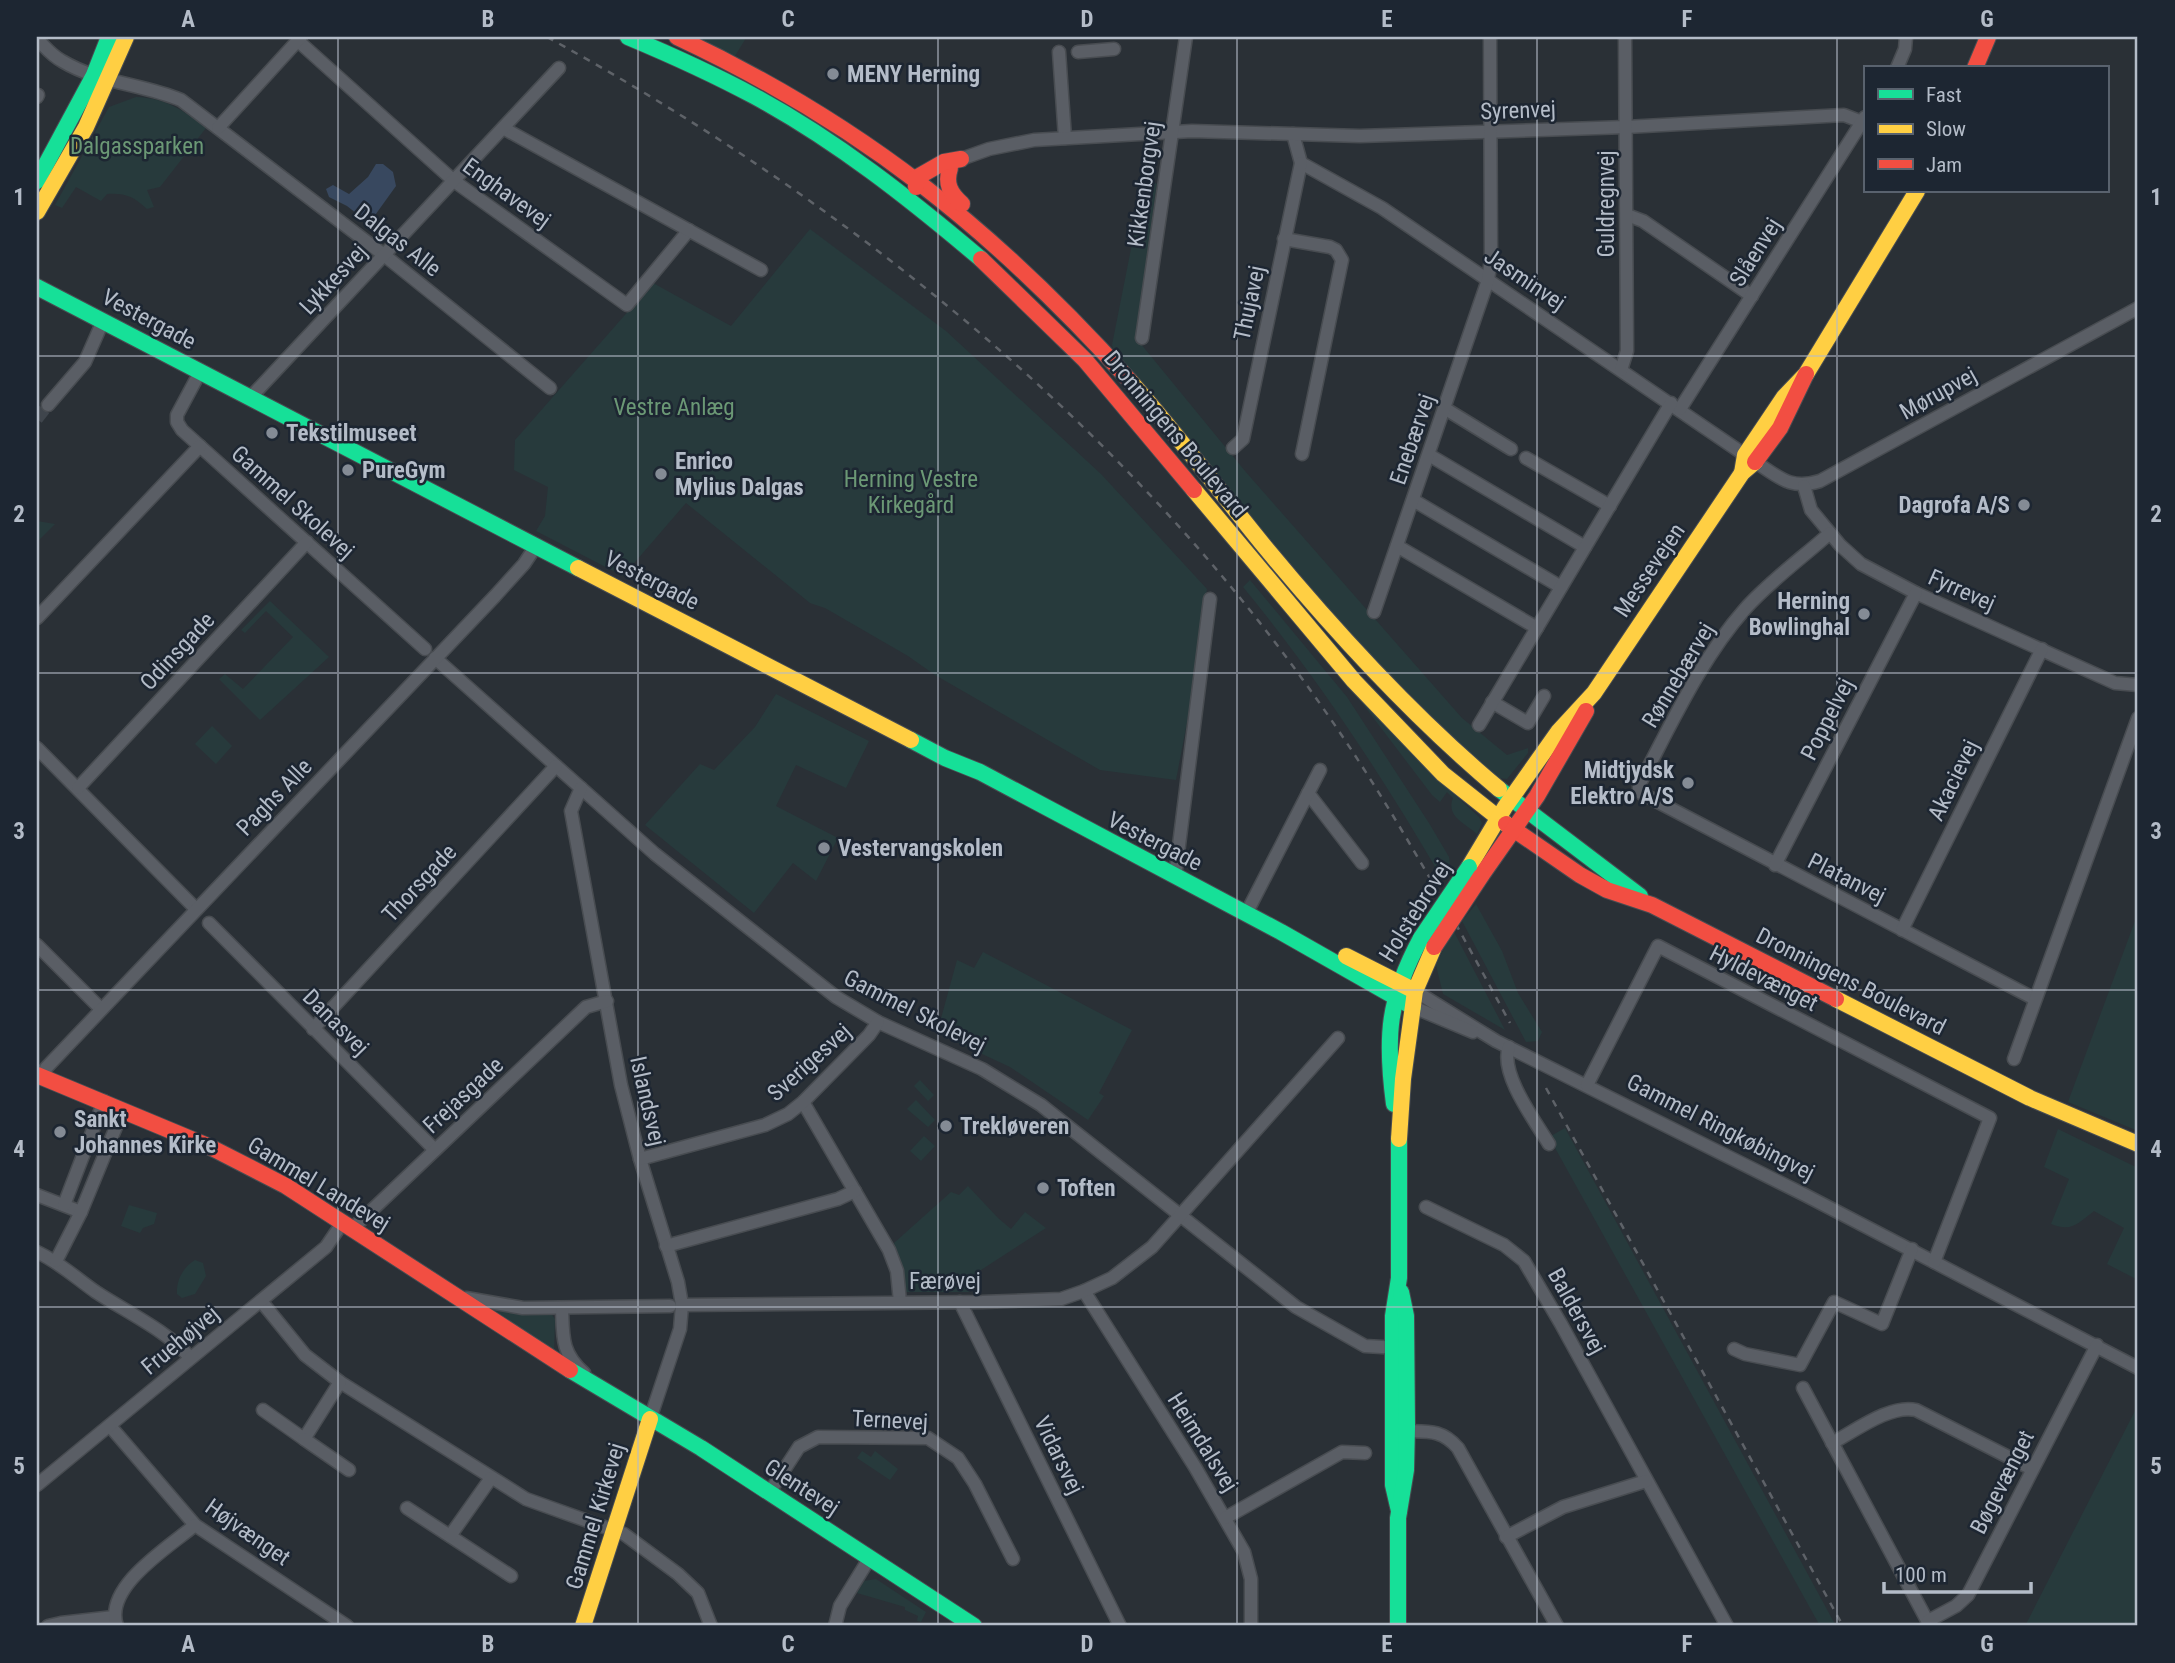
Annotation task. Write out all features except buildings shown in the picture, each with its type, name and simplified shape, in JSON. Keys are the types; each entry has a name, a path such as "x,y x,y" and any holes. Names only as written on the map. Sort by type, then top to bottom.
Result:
{"main road":[{"path":"37,212 69,156 102,77 109,37"},
{"path":"37,181 126,37"},
{"name":"Dronningens Boulevard","path":"628,37 734,86 836,147 885,179 959,238 1043,316 1123,404 1346,671 1408,740 1442,759 1512,815 1580,875 1607,890 1652,905 2030,1098 2138,1144"},
{"name":"Dronningens Boulevard","path":"677,37 743,69 846,129 984,234 1018,264 1099,347 1168,425 1311,602 1512,815 1583,864 1615,877 1652,905"},
{"path":"1976,66 1988,37"},
{"path":"836,147 857,152 902,181 919,183 956,163"},
{"path":"956,163 947,177 948,189 979,218 984,234"},
{"path":"919,183 921,195 1020,283 1043,316"},
{"name":"Messevejen","path":"1512,815 1558,732 1594,692 1751,459 1794,403 1806,374 1916,192"},
{"name":"Vestergade","path":"37,287 945,758 980,772 1281,932 1311,940 1405,996"},
{"name":"Messevejen","path":"1512,815 1571,742 1594,692"},
{"name":"Holstebrovej","path":"1399,1139 1387,1038 1427,942 1512,815"},
{"name":"Holstebrovej","path":"1398,1626 1399,1511 1406,1470 1400,1431 1400,1348 1393,1316 1399,1278 1399,1139 1405,996"},
{"name":"Gammel Landevej","path":"41,1077 104,1101 220,1152 286,1186 455,1296"},
{"name":"Dronningens Boulevard","path":"2030,1098 2058,1116 2138,1156"},
{"name":"Glentevej","path":"455,1296 603,1390 701,1448 974,1626"},
{"name":"Gammel Kirkevej","path":"583,1626 650,1419"}],"street":[{"path":"1075,37 1077,52 1114,49"},
{"name":"Kikkenborgvej","path":"1142,338 1186,37"},
{"name":"Enebærvej","path":"1374,612 1489,280 1490,37"},
{"name":"Guldregnvej","path":"1621,370 1627,351 1625,37"},
{"path":"1898,66 1905,49 1906,37"},
{"path":"218,128 299,38"},
{"name":"Enghavevej","path":"299,38 454,181 626,305 689,230"},
{"name":"Dalgas Alle","path":"37,40 58,60 102,77 157,90 181,100 384,255 550,388"},
{"path":"1059,52 1065,138"},
{"name":"Lykkesvej","path":"250,398 559,68"},
{"name":"Syrenvej","path":"956,163 1003,146 1065,138 1173,132 1360,136 1626,127 1844,115 1864,119"},
{"name":"Slåenvej","path":"1479,725 1610,506 1675,406 1752,296 1864,119"},
{"path":"503,128 761,270"},
{"path":"1293,134 1301,163"},
{"name":"Jasminvej","path":"1301,163 1355,191 1751,459"},
{"name":"Thujavej","path":"1233,448 1243,439 1301,163"},
{"path":"1627,215 1643,221 1752,296"},
{"path":"1284,239 1330,247 1336,250 1342,260 1301,454"},
{"name":"Mørupvej","path":"1804,486 1827,478 2138,308"},
{"path":"48,405 85,362 103,321"},
{"name":"Gammel Skolevej","path":"200,372 180,406 177,422 182,429 425,649"},
{"path":"1444,408 1511,449"},
{"path":"37,618 200,446"},
{"path":"1429,455 1585,547"},
{"path":"1526,458 1610,506"},
{"path":"1751,459 1780,478 1804,486"},
{"name":"Fyrrevej","path":"1804,486 1811,509 1861,564 1916,593 2115,683 2138,685"},
{"path":"1413,500 1561,587"},
{"name":"Rønnebærvej","path":"1639,792 1639,785 1701,669 1724,635 1747,607 1830,533"},
{"name":"Odinsgade","path":"78,788 306,542"},
{"path":"1397,545 1537,628"},
{"name":"Paghs Alle","path":"41,1077 46,1068 101,1009 510,580 536,546"},
{"name":"Poppelvej","path":"1775,864 1916,593"},
{"path":"1175,877 1210,599"},
{"name":"Akacievej","path":"1902,930 2042,649"},
{"name":"Gammel Skolevej","path":"435,658 655,854 836,998 878,1022 982,1069 1056,1115 1298,1308 1365,1346 1400,1348"},
{"path":"1492,702 1528,723 1544,696"},
{"path":"2014,1059 2138,718"},
{"path":"37,748 196,909"},
{"name":"Thorsgade","path":"313,1029 556,766"},
{"path":"1246,914 1320,770"},
{"name":"Islandsvej","path":"581,788 571,811 621,1085 640,1159 678,1283 676,1306 680,1329 650,1419"},
{"name":"Platanvej","path":"1639,792 2035,999"},
{"path":"1308,793 1362,863"},
{"name":"Danasvej","path":"209,923 435,1150"},
{"path":"37,944 101,1009"},
{"name":"Hyldevænget","path":"1587,1085 1658,946 1990,1118 1934,1262"},
{"name":"Gammel Ringkøbingvej","path":"1405,996 1426,1014 1496,1041 1587,1085 2138,1368"},
{"name":"Frejasgade","path":"347,1225 435,1150 586,1007 607,1001"},
{"name":"Sverigesvej","path":"640,1159 765,1125 788,1114 869,1035 878,1022"},
{"name":"Færøvej","path":"455,1296 523,1308 960,1302 1061,1298 1112,1278 1141,1257 1338,1038"},
{"path":"1509,1047 1508,1071 1549,1144"},
{"path":"64,1205 104,1101"},
{"path":"803,1102 889,1250 897,1271 900,1302"},
{"path":"56,1261 81,1212 123,1110"},
{"path":"666,1246 838,1199 855,1191"},
{"path":"37,1195 81,1212"},
{"name":"Baldersvej","path":"1426,1207 1504,1245 1524,1261 1727,1626"},
{"name":"Fruehøjvej","path":"37,1485 326,1247 347,1225"},
{"path":"1734,1349 1745,1354 1800,1365 1834,1302 1882,1324 1912,1250"},
{"path":"37,1252 56,1261 95,1291 174,1343 190,1358"},
{"name":"Heimdalsvej","path":"1084,1291 1226,1518 1244,1552 1251,1579 1251,1626"},
{"path":"261,1301 304,1354 340,1382 526,1499 624,1534 698,1593 711,1626"},
{"name":"Vidarsvej","path":"960,1302 1120,1626"},
{"name":"Glentevej","path":"562,1307 563,1343 568,1354 578,1368 603,1390"},
{"name":"Bøgevænget","path":"1929,1624 1968,1595 2097,1345"},
{"path":"304,1439 340,1382"},
{"path":"1803,1388 1929,1624"},
{"path":"1832,1443 1883,1416 1906,1408 1916,1410 2032,1469"},
{"path":"263,1410 349,1470"},
{"name":"Højvænget","path":"110,1426 195,1525 347,1626"},
{"path":"1400,1431 1439,1433 1458,1448 1557,1626"},
{"name":"Ternevej","path":"769,1493 799,1447 818,1437 928,1438 958,1458 975,1484 1013,1559"},
{"path":"1226,1518 1342,1452 1365,1453"},
{"path":"450,1536 491,1478"},
{"path":"1506,1537 1563,1507 1646,1481"},
{"path":"407,1508 511,1576"},
{"path":"48,1626 61,1623 116,1622 117,1599 132,1578 195,1525"},
{"path":"835,1626 840,1605 869,1559"}],"green space":[{"path":"691,37 744,37 746,38 735,56"},
{"name":"Dalgassparken","path":"136,97 174,106 206,128 160,187 147,190 154,207 147,209 134,199 119,194 107,194 101,201 76,187 62,208 55,205 109,107"},
{"path":"1148,180 1157,184 1136,338 1245,471 1462,718 1507,755 1528,748 1528,753 1507,779 1498,778 1439,726 1352,637 1114,352 1112,345 1144,183"},
{"name":"Herning Vestre Kirkegård","path":"810,229 946,331 1101,474 1207,589 1176,780 1100,770 825,608 810,603 686,503 623,576 536,531 545,516 548,487 514,470 515,440 653,283 731,326"},
{"path":"37,521 55,524 37,542"},
{"path":"1250,580 1347,697 1429,823 1449,857 1450,865 1437,870 1346,725 1243,587"},
{"path":"270,601 329,657 260,720 219,679 225,674 243,689 293,637 266,611 245,633 241,630"},
{"path":"776,694 869,741 846,788 796,765 776,806 838,838 816,881 793,863 754,913 645,825 700,764 714,770 755,727"},
{"path":"1359,699 1421,764 1479,817 1482,823 1477,834 1454,814 1451,804 1453,798 1447,792 1440,802 1432,795"},
{"path":"212,726 232,746 216,764 195,744"},
{"path":"1476,904 1502,951 1518,993 1542,1032 1538,1041 1526,1042 1462,921"},
{"path":"2138,913 2138,1131 2068,1102"},
{"path":"1453,930 1505,1030 1443,994 1436,965"},
{"path":"983,952 1132,1030 1099,1093 1104,1096 1088,1120 1010,1067 937,1033 957,960 974,968"},
{"path":"920,1080 934,1095 928,1101 914,1086"},
{"path":"916,1100 935,1120 928,1127 907,1109"},
{"path":"1565,1128 1836,1626 1820,1626 1549,1137"},
{"path":"2058,1129 2138,1168 2138,1280 2107,1264 2124,1228 2094,1211 2069,1227 2051,1224 2069,1179 2044,1167"},
{"path":"924,1136 935,1146 921,1161 910,1151"},
{"path":"968,1186 1011,1229 1025,1212 1046,1228 967,1279 969,1292 905,1292 894,1243 951,1192 959,1195"},
{"path":"129,1205 157,1213 154,1224 143,1228 140,1233 121,1226"},
{"path":"195,1260 203,1263 206,1276 195,1294 182,1298 177,1294 179,1279 187,1266"},
{"path":"495,1311 550,1312 555,1319 554,1353 490,1315"},
{"path":"2138,1405 2138,1626 2025,1626"},
{"path":"862,1451 871,1457 875,1451 898,1469 890,1480 857,1458"},
{"path":"876,1579 926,1612 921,1622 917,1621 918,1616 905,1610 905,1607 857,1593 864,1581"}],"water":[{"path":"376,164 383,164 393,172 396,186 373,218 366,221 347,206 329,197 326,189 333,185 349,194 368,177"}],"tunnel":[{"path":"37,419 48,405"}],"railway":[{"path":"547,37 655,99 760,167 862,239 961,317 1055,400 1143,488 1226,581 1332,721 1412,848 1510,1023"},
{"path":"1546,1088 1843,1626"}],"traffic: fast":[{"path":"37,181 94,75 109,37"},
{"path":"628,37 692,65 785,113 900,193 981,259"},
{"path":"37,287 578,568"},
{"path":"911,740 980,772 1281,932 1413,1007"},
{"path":"1499,789 1640,896"},
{"path":"1421,938 1469,867"},
{"path":"1394,1104 1390,1058 1392,1018 1402,980 1421,938"},
{"path":"1399,1139 1399,1278 1393,1316 1393,1485 1399,1511"},
{"path":"1398,1626 1398,1518 1406,1470 1407,1426 1406,1316 1401,1292"},
{"path":"570,1370 701,1448 974,1626"}],"traffic: slow":[{"path":"37,212 86,127 126,37"},
{"path":"1742,473 1745,455 1784,397 1806,374 1916,192"},
{"path":"1130,381 1265,547 1348,643 1406,704 1499,789"},
{"path":"1469,867 1505,807 1558,732 1594,693 1742,473 1755,462"},
{"path":"1194,490 1354,681 1443,774 1506,824"},
{"path":"578,568 911,740"},
{"path":"1399,1139 1403,1079 1415,991 1434,947"},
{"path":"1346,956 1409,988"},
{"path":"1836,999 2030,1098 2138,1144"},
{"path":"583,1626 650,1419"}],"traffic: jam":[{"path":"677,37 807,106 922,185 1028,276 1130,381"},
{"path":"1976,66 1988,37"},
{"path":"916,187 916,178 944,162 961,159"},
{"path":"950,168 950,188 962,204"},
{"path":"981,259 1085,360 1194,490"},
{"path":"1755,462 1780,428 1806,374"},
{"path":"1481,876 1537,796 1586,711"},
{"path":"1506,824 1580,875 1607,890 1652,905 1836,999"},
{"path":"1434,947 1481,876"},
{"path":"37,1075 210,1147 286,1186 570,1370"}],"place":[{"name":"MENY Herning","path":"833,74"},
{"name":"Tekstilmuseet","path":"272,433"},
{"name":"PureGym","path":"348,470"},
{"name":"Enrico Mylius Dalgas","path":"661,474"},
{"name":"Dagrofa A/S","path":"2024,505"},
{"name":"Herning Bowlinghal","path":"1864,614"},
{"name":"Midtjydsk Elektro A/S","path":"1688,783"},
{"name":"Vestervangskolen","path":"824,848"},
{"name":"Trekløveren","path":"946,1126"},
{"name":"Sankt Johannes Kirke","path":"60,1132"},
{"name":"Toften","path":"1043,1188"}],"park label":[{"name":"Vestre Anlæg","path":"674,407"}]}
